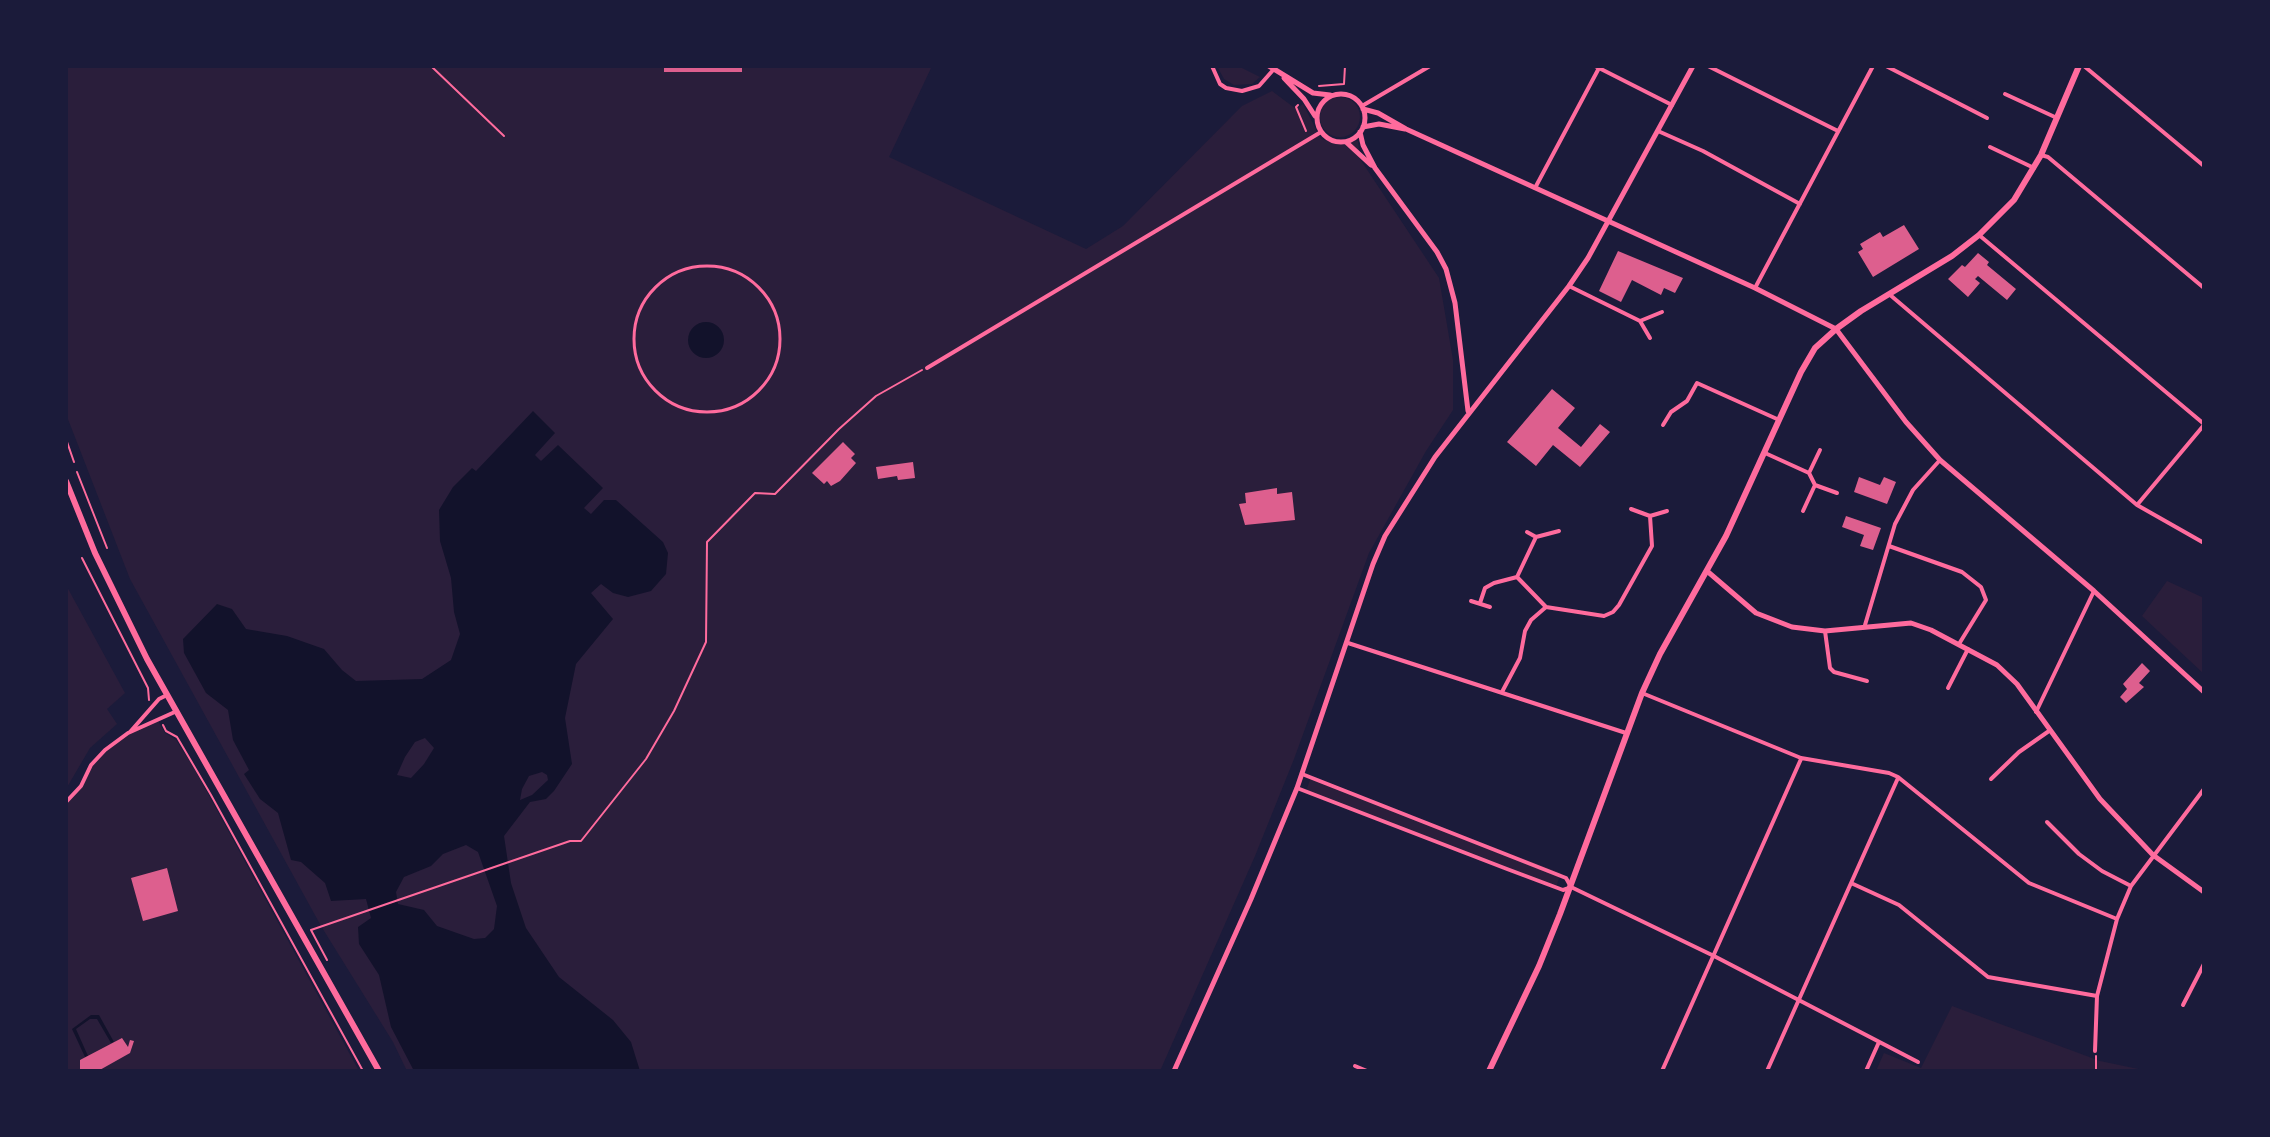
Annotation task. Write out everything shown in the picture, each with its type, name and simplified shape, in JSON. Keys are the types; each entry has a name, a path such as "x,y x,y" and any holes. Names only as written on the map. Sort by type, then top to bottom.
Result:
{"main road":[{"path":"1489,1071 1539,966 1571,887 1642,693 1660,654 1733,522 1777,419 1815,348 1836,329 1943,262 1979,235 2014,200 2041,155 2082,66"},
{"path":"66,481 97,558 167,695 379,1071"}],"street":[{"path":"1212,66 1220,84 1242,91 1259,86 1272,68"},
{"path":"1363,108 1430,66"},
{"path":"1174,1071 1297,788 1385,536 1468,412 1569,286 1608,223 1693,66"},
{"path":"1708,66 1838,131"},
{"path":"1755,288 1873,66"},
{"path":"1886,66 1987,118"},
{"path":"2082,66 2204,166"},
{"path":"1535,188 1597,67 1672,105"},
{"path":"1272,68 1313,93 1346,94 1356,98 1363,108 1406,129 1755,288 1836,329 1906,422 1940,460 2094,591 2204,692"},
{"path":"1272,68 1304,99 1321,132 1331,140 1344,142 1375,168"},
{"path":"2005,94 2057,118"},
{"path":"1316,118 1320,104 1331,95"},
{"path":"1363,108 1363,145 1375,168 1437,252 1446,269 1455,303 1468,412"},
{"path":"1344,142 1362,129 1379,124 1406,129"},
{"path":"1658,131 1703,151 1800,204"},
{"path":"927,368 1321,132"},
{"path":"1990,147 2034,168"},
{"path":"2041,155 2048,157 2204,288"},
{"path":"1979,235 2204,424 2137,505"},
{"path":"706,265 725,267 743,274 759,286 774,309 781,337 777,361 758,392 726,410 707,413 687,410 668,402 655,391 643,377 636,360 633,338 643,302 654,287 669,275 706,265"},
{"path":"1569,286 1640,321 1650,338"},
{"path":"1889,294 2137,505 2204,543"},
{"path":"1640,321 1662,312"},
{"path":"1663,425 1671,412 1687,401 1697,383 1777,419"},
{"path":"1809,473 1820,450"},
{"path":"1763,452 1809,473 1815,485 1837,493"},
{"path":"1865,625 1895,524 1913,490 1940,460"},
{"path":"1803,511 1815,485"},
{"path":"1631,509 1650,516 1667,511"},
{"path":"1517,577 1546,607 1594,616 1613,612 1652,546 1650,516"},
{"path":"1527,532 1536,537 1559,531"},
{"path":"1480,603 1485,588 1517,577 1536,537"},
{"path":"1889,546 1962,572 1981,587 1986,600 1959,644"},
{"path":"1707,571 1764,617 1807,631 1911,623 1959,644 2008,673 2091,790 2153,855 2204,892"},
{"path":"2036,712 2094,591"},
{"path":"1471,601 1490,607"},
{"path":"1502,692 1520,658 1525,631 1531,620 1546,607"},
{"path":"1825,631 1830,668 1834,672 1867,681"},
{"path":"1348,643 1626,733"},
{"path":"1948,688 1968,649"},
{"path":"1642,693 1801,758 1898,777 2029,883 2117,919"},
{"path":"66,802 81,786 91,765 105,750 128,733 159,699 167,695"},
{"path":"128,733 177,711"},
{"path":"1991,779 2019,752 2049,731"},
{"path":"1662,1071 1801,758"},
{"path":"1302,774 1566,878 1571,887 1714,956 1918,1062"},
{"path":"1767,1071 1898,777"},
{"path":"1297,788 1563,890 1571,887"},
{"path":"2095,1051 2097,996 2117,919 2131,886 2204,789"},
{"path":"2047,822 2079,854 2102,871 2131,886"},
{"path":"1851,883 1899,905 1988,977 2097,996"},
{"path":"2183,1005 2204,964"},
{"path":"1866,1071 1879,1042"},
{"path":"1355,1066 1367,1071"}],"path":[{"path":"431,66 504,136"},
{"path":"1312,86 1344,84 1345,66"},
{"path":"327,960 311,930 570,841 581,841 646,759 674,711 706,642 707,542 755,493 775,494 876,396 927,368"},
{"path":"66,439 74,462"},
{"path":"77,472 107,548"},
{"path":"82,558 148,688 151,704"},
{"path":"162,724 166,731 177,737 363,1071"},
{"path":"308,971 314,968"},
{"path":"2095,1051 2096,1071"}],"shaded area":[{"path":"66,66 932,66 889,157 1086,249 1123,226 1242,106 1272,91 1296,109 1303,104 1321,139 1333,143 1358,141 1360,159 1439,278 1453,360 1453,410 1426,451 1369,553 1255,856 1160,1071 407,1071 393,1042 321,926 130,579 66,414"},
{"path":"1217,66 1238,66 1260,77 1252,84 1234,85 1224,79"},
{"path":"1340,97 1354,103 1360,117 1354,131 1340,137 1326,131 1320,117 1326,103"},
{"path":"706,322 719,327 724,340 719,353 706,358 693,353 688,340 693,327"},
{"path":"533,411 555,433 535,455 541,461 558,445 603,488 584,508 591,514 604,500 616,500 663,542 668,553 666,574 651,591 628,597 613,593 601,584 591,593 613,619 576,664 565,718 572,764 554,791 546,799 530,802 504,836 511,883 526,928 559,977 613,1020 631,1042 640,1071 414,1071 391,1027 379,975 359,944 358,927 371,918 366,899 331,901 325,883 301,862 291,860 278,813 260,799 244,774 249,770 233,740 228,710 206,693 184,653 183,639 217,604 232,609 246,629 287,636 324,649 356,681 422,679 451,660 460,634 454,612 451,578 440,541 439,510 453,487 472,468 476,471","holes":["425,738 434,748 424,764 411,778 397,775 415,742","542,772 548,780 532,795 520,800 529,776","466,845 478,852 497,906 494,929 485,938 474,939 437,926 424,910 398,904 396,892 404,877 431,866 443,854"]},
{"path":"2167,581 2204,598 2204,674 2142,616"},
{"path":"66,585 125,693 107,709 117,724 90,748 66,789"},
{"path":"158,721 165,733 176,740 194,768 359,1071 66,1071 66,802 81,786 91,765 105,750 128,733"},
{"path":"1311,777 1561,873 1556,887 1306,791"},
{"path":"1952,1006 2100,1061 2148,1071 1876,1071 1884,1053 1921,1068"},
{"path":"91,1015 99,1015 114,1042 111,1043 97,1019 90,1019 76,1029 88,1056 85,1057 72,1029"}],"building":[{"path":"664,66 742,66 742,72 664,72"},
{"path":"1904,225 1919,249 1873,277 1858,252 1863,249 1860,244 1880,232 1883,237"},
{"path":"1618,251 1683,278 1675,293 1664,288 1661,295 1632,280 1621,302 1599,291"},
{"path":"1978,253 1989,262 1987,265 2016,289 2007,300 1978,276 1975,279 1980,283 1968,297 1948,279"},
{"path":"1552,389 1575,408 1558,428 1581,447 1600,424 1610,432 1580,467 1553,445 1536,466 1507,442"},
{"path":"843,442 855,454 851,458 856,463 840,481 831,486 827,481 824,484 812,473"},
{"path":"913,462 915,478 898,480 897,476 878,479 876,467"},
{"path":"1859,477 1880,485 1884,477 1896,482 1887,504 1854,492"},
{"path":"1277,488 1277,494 1292,492 1295,520 1245,525 1239,504 1246,503 1245,493"},
{"path":"1846,516 1881,528 1873,550 1860,546 1864,535 1842,527"},
{"path":"2142,663 2150,671 2139,683 2144,687 2126,703 2120,697 2127,689 2123,684"},
{"path":"167,868 178,911 143,921 131,878"},
{"path":"122,1038 128,1047 130,1040 134,1041 130,1053 98,1071 80,1071 80,1060"}]}
